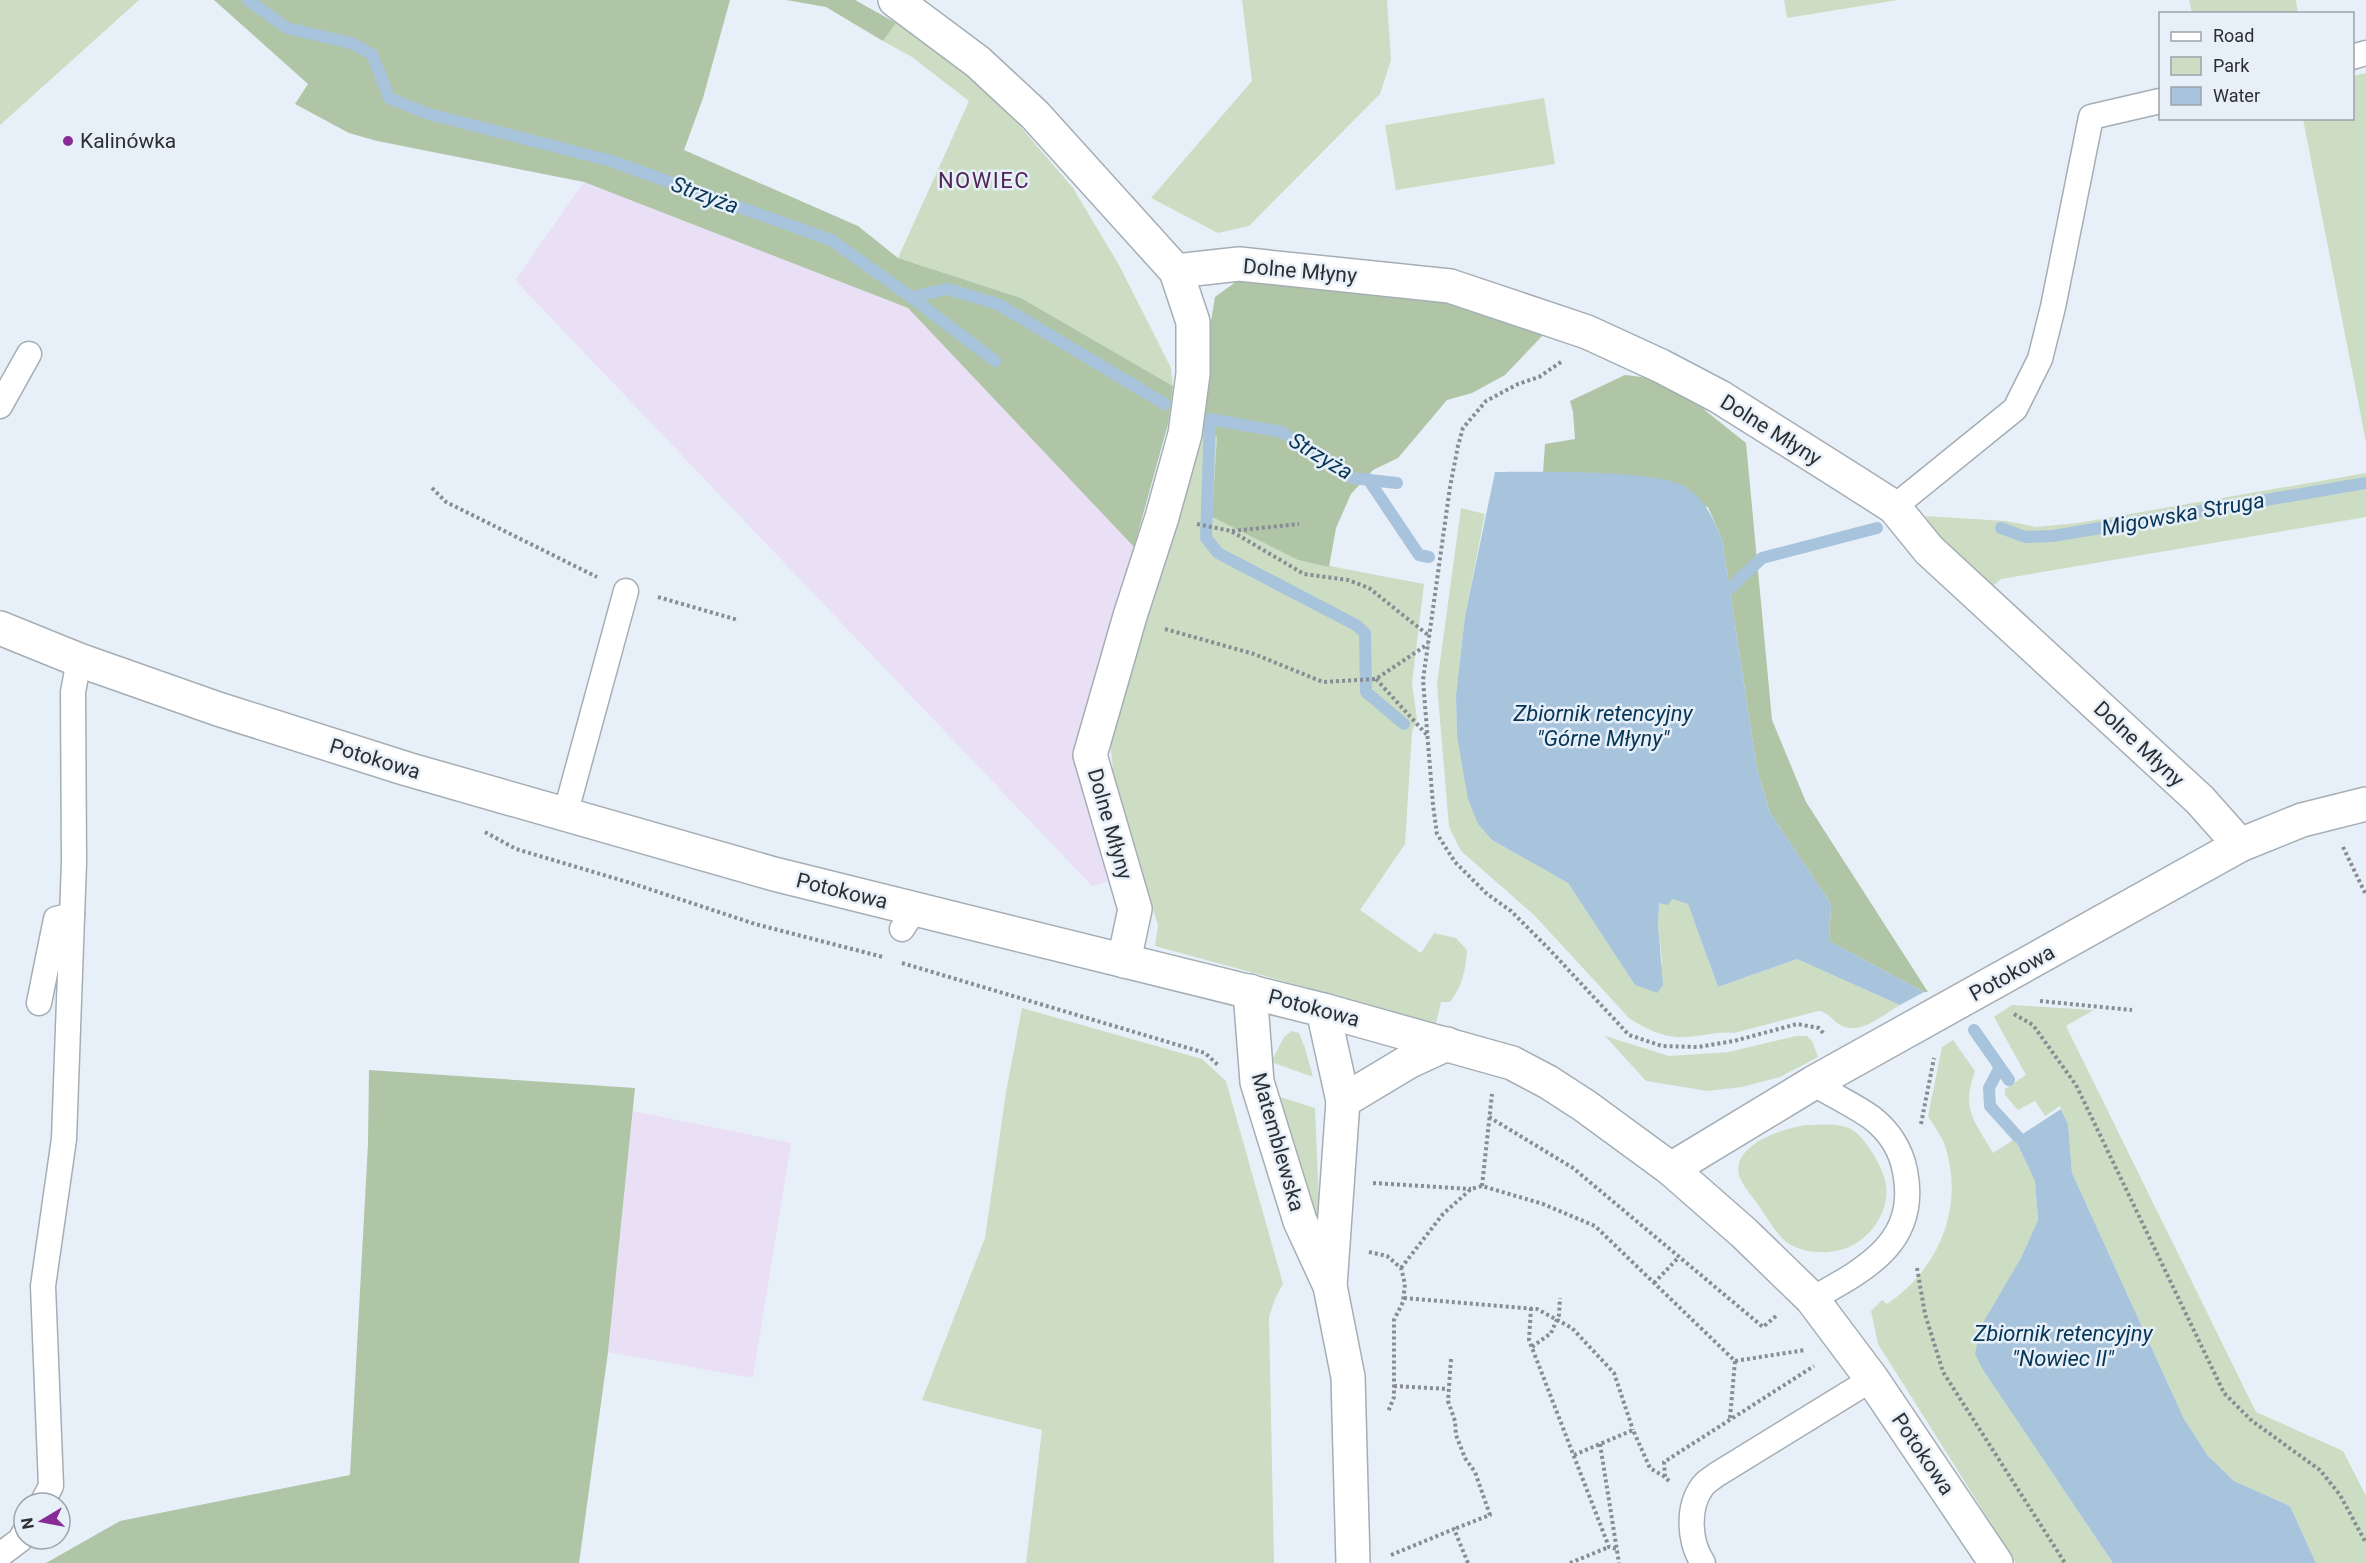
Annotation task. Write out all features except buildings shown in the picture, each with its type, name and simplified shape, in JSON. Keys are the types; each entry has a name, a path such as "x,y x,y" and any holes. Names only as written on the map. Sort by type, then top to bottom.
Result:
{"street":[{"name":"Dolne Młyny","path":"895,0 978,62 1035,115 1176,271 1193,322 1193,374 1185,434 1090,755 1135,909 1124,961"},
{"name":"Dolne Młyny","path":"1176,271 1239,264 1450,286 1587,332 1661,366 1720,397 1894,507 1929,550 2200,800 2240,845"},
{"name":"Potokowa","path":"0,628 79,660 218,710 406,769 774,874 909,919 1124,961 1250,991 1512,1063 1548,1082 1585,1106 1671,1169 1744,1233 1812,1299 1872,1378 1996,1563"},
{"name":"Potokowa","path":"1671,1169 1813,1083 2240,845 2302,820 2366,805"},
{"name":"Matemblewska","path":"1250,991 1257,1082 1300,1221 1330,1286 1348,1377 1353,1563"},
{"name":"Matemblewska","path":"1323,1010 1343,1101 1330,1286"},
{"path":"1343,1101 1408,1062 1447,1044"}],"lane":[{"path":"1894,507 2015,409 2040,359 2053,307 2091,117 2159,101"},
{"path":"0,406 29,354"},
{"path":"565,814 626,591"},
{"path":"48,1491 51,1486 43,1286 64,1139 72,915 73,692 79,660"},
{"path":"39,1003 56,919 72,915"},
{"path":"1812,1299 1868,1265 1894,1241 1905,1220 1909,1191 1903,1160 1892,1138 1873,1119 1813,1083"},
{"path":"1702,1563 1696,1554 1691,1525 1692,1506 1702,1486 1872,1378"}],"path":[{"path":"1587,332 1562,361 1539,377 1518,384 1486,401 1463,428 1450,487 1423,680 1437,834 1455,862 1542,942 1629,1035 1662,1046 1698,1047 1734,1041 1797,1024 1819,1028 1852,1062"},
{"path":"432,488 446,502 626,591 641,592 738,621"},
{"path":"1231,531 1299,524"},
{"path":"1210,525 1231,531 1304,574 1348,580 1370,588 1429,636"},
{"path":"1130,616 1198,640 1254,654 1323,682 1376,679 1428,644"},
{"path":"1376,679 1427,735"},
{"path":"2326,814 2366,895"},
{"path":"476,827 516,849 634,884 755,924 884,957"},
{"path":"894,960 1205,1053 1225,1072"},
{"path":"2046,1002 2132,1010"},
{"path":"2033,1025 2076,1085 2224,1393 2252,1421 2320,1470 2340,1494 2366,1543"},
{"path":"1482,1186 1492,1094"},
{"path":"1489,1117 1573,1168 1763,1327 1780,1313"},
{"path":"1374,1183 1471,1189 1482,1186 1543,1204 1595,1226 1735,1361"},
{"path":"1401,1268 1443,1214 1471,1189"},
{"path":"1367,1251 1387,1256 1401,1268 1405,1284 1404,1298 1394,1320 1394,1398 1386,1416"},
{"path":"1653,1283 1679,1257"},
{"path":"1917,1268 1926,1314 1943,1372 2065,1563"},
{"path":"1404,1298 1537,1309 1572,1328 1614,1373 1633,1430 1650,1468 1665,1477"},
{"path":"1532,1347 1551,1334 1559,1315 1560,1298"},
{"path":"1531,1308 1529,1340 1609,1547"},
{"path":"1735,1361 1806,1349"},
{"path":"1389,1556 1490,1515 1475,1472 1465,1458 1456,1435 1455,1421 1448,1401 1451,1359"},
{"path":"1730,1418 1735,1361"},
{"path":"1799,1375 1816,1364"},
{"path":"1394,1386 1448,1389"},
{"path":"1574,1455 1633,1430"},
{"path":"1600,1444 1619,1563"},
{"path":"1454,1529 1468,1563"},
{"path":"1572,1563 1609,1547 1617,1549"}],"shaded area":[{"path":"584,182 908,308 1134,547 1083,730 1114,880 1092,886 515,280"},
{"path":"633,1111 791,1143 753,1378 608,1352"}],"green space":[{"path":"0,0 139,0 0,125"},
{"path":"214,0 730,0 703,98 684,150 858,226 898,258 1021,298 1173,386 1168,424 1134,547 908,308 584,182 377,141 349,133 295,104 308,84"},
{"path":"786,0 855,0 896,23 883,41 826,7"},
{"path":"1242,0 1387,0 1391,60 1380,94 1249,226 1218,233 1151,198 1252,81"},
{"path":"1784,0 1898,0 1787,18"},
{"path":"2189,0 2296,0 2298,12 2192,12"},
{"path":"896,23 928,42 989,90 1073,188 1119,265 1171,368 1173,386 1021,298 898,258 969,101 912,57 883,41"},
{"path":"2366,73 2366,442 2303,120 2354,120 2354,76"},
{"path":"1544,98 1555,164 1396,190 1385,125"},
{"path":"1271,280 1465,304 1544,334 1505,375 1472,393 1447,400 1398,458 1373,470 1351,494 1336,528 1329,567 1298,560 1212,517 1217,436 1198,424 1202,376 1215,297 1237,281"},
{"path":"1625,375 1667,380 1746,443 1772,720 1806,802 1928,992 1924,992 1829,941 1831,904 1770,813 1757,769 1722,539 1708,507 1543,473 1545,444 1575,439 1570,401"},
{"path":"1198,424 1217,435 1212,517 1298,560 1424,584 1412,683 1417,719 1412,732 1405,844 1360,910 1421,953 1434,933 1456,938 1467,950 1460,984 1450,1002 1441,1002 1436,1023 1155,946 1158,925 1115,790 1110,740 1183,506"},
{"path":"2366,473 2366,517 2001,579 1990,589 1946,547 1926,516 2006,521 2036,527 2078,523"},
{"path":"1461,508 1485,514 1465,616 1456,696 1457,736 1478,824 1492,840 1568,883 1635,985 1657,993 1662,962 1658,924 1659,903 1672,899 1688,904 1718,987 1797,959 1900,1005 1857,1028 1842,1026 1825,1013 1818,1011 1734,1033 1679,1037 1656,1032 1629,1018 1534,915 1461,851 1449,827 1437,684"},
{"path":"2012,1005 2094,1010 2066,1026 2256,1412 2343,1451 2366,1496 2366,1563 2316,1563 2290,1506 2234,1481 2208,1456 2184,1419 2072,1173 2068,1124 2060,1106 2045,1116 2035,1101 2018,1110 2005,1095 2005,1089 2026,1075 1994,1017"},
{"path":"1022,1008 1202,1059 1226,1081 1283,1284 1269,1317 1274,1563 1026,1563 1042,1430 922,1400 985,1238 1006,1092"},
{"path":"1292,1031 1299,1033 1313,1077 1271,1062 1284,1037"},
{"path":"1605,1036 1669,1056 1729,1052 1796,1036 1807,1036 1812,1041 1818,1057 1780,1077 1742,1087 1708,1091 1646,1081"},
{"path":"1953,1040 1975,1071 1969,1096 1972,1114 1980,1132 1993,1153 2015,1139 2035,1181 2038,1220 2021,1258 1983,1370 2113,1563 2016,1563 1878,1344 1871,1311 1882,1300 1887,1304 1920,1274 1933,1256 1949,1215 1952,1194 1951,1171 1945,1145 1928,1116 1942,1047"},
{"path":"369,1070 635,1088 608,1352 579,1563 46,1563 67,1551 72,1551 72,1548 120,1521 350,1475 368,1144"},
{"path":"1274,1095 1315,1108 1320,1228"},
{"path":"1805,1125 1836,1125 1854,1131 1872,1152 1884,1176 1885,1205 1876,1224 1862,1239 1837,1251 1812,1252 1789,1244 1773,1227 1740,1179 1739,1164 1743,1155 1751,1147 1773,1134"}],"water":[{"name":"Zbiornik retencyjny \"Górne Młyny\"","path":"1495,472 1565,472 1649,477 1671,481 1686,487 1703,504 1722,539 1757,769 1770,813 1831,904 1829,941 1924,992 1900,1005 1797,959 1718,987 1688,904 1672,899 1668,905 1659,903 1658,924 1663,985 1657,993 1635,985 1568,883 1492,840 1478,824 1468,799 1457,736 1456,696 1465,616"},
{"name":"Zbiornik retencyjny \"Nowiec II\"","path":"2061,1109 2068,1124 2072,1173 2184,1419 2208,1456 2234,1481 2290,1506 2316,1563 2113,1563 1983,1370 1975,1354 1980,1328 2021,1258 2038,1220 2035,1181 2015,1139"}],"waterway":[{"name":"Strzyża","path":"248,0 287,28 351,43 372,54 389,98 429,114 611,161 831,240 911,297 947,289 998,304 1165,404"},
{"path":"911,297 995,361"},
{"path":"1397,483 1352,478 1282,432 1210,419 1206,538 1218,553 1356,625 1365,633 1366,692 1404,724"},
{"path":"1368,479 1419,555 1429,557"},
{"name":"Migowska Struga","path":"2001,528 2025,537 2053,536 2366,483"},
{"name":"Migowska Struga","path":"1730,588 1762,558 1877,528"},
{"name":"Strzyża","path":"1974,1030 2009,1080"},
{"path":"2000,1067 1989,1088 1990,1106 2018,1137"}],"place":[{"name":"Kalinówka","path":"68,141"}],"district":[{"name":"NOWIEC","path":"984,180"}]}
